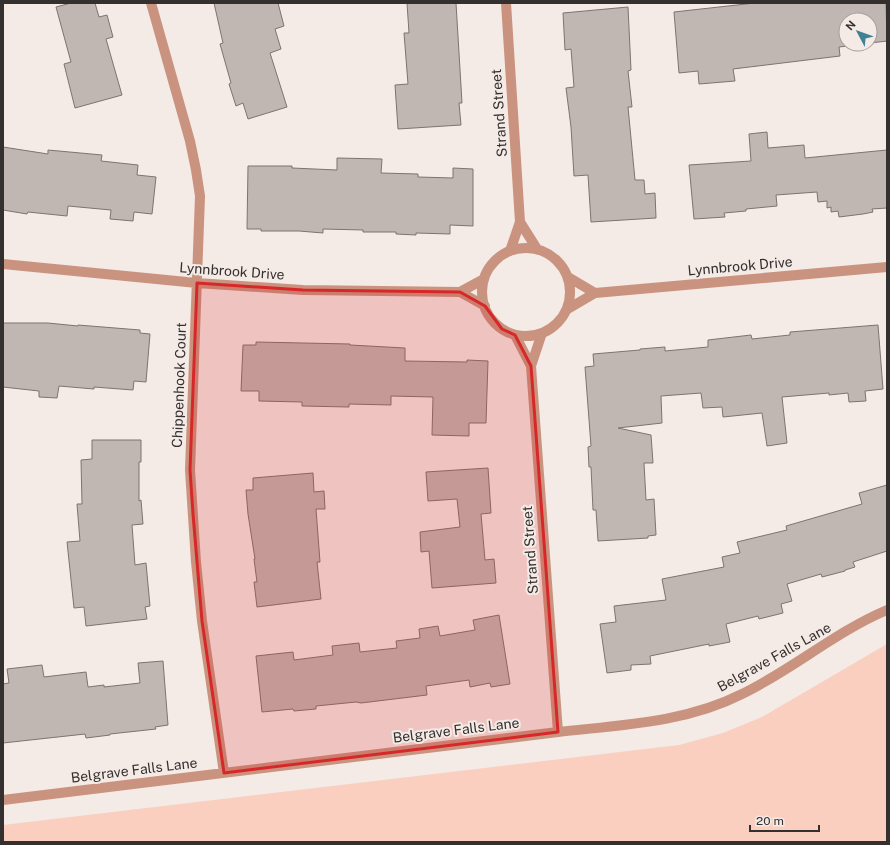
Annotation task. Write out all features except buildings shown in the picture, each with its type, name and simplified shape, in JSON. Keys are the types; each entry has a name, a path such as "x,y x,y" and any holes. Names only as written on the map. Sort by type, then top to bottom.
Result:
{"street":[{"name":"Chippenhook Court","path":"151,3 190,141 200,196 190,470 202,621 224,773"},
{"name":"Strand Street","path":"506,3 520,222 510,251"},
{"name":"Strand Street","path":"520,222 537,249"},
{"path":"523,248 537,249 550,255 561,264 568,277 570,291 569,304 563,316 554,326 542,333 529,336 515,335 502,329 491,319 484,306 482,292 484,279 490,267 499,258 510,251 523,248"},
{"name":"Lynnbrook Drive","path":"3,264 197,283 303,290 460,292 484,279"},
{"name":"Lynnbrook Drive","path":"566,310 595,293 887,267"},
{"path":"568,277 595,293"},
{"name":"Lynnbrook Drive","path":"460,292 484,306"},
{"name":"Strand Street","path":"542,333 531,366 558,732"},
{"name":"Strand Street","path":"515,335 531,366"},
{"name":"Belgrave Falls Lane","path":"3,800 558,732 643,723 686,715 715,706 742,694 855,627 887,610"}],"highlighted area":[{"path":"197,283 303,290 460,292 485,306 502,329 515,335 531,366 558,732 224,773 202,621 190,470"}],"shaded area":[{"path":"887,644 887,842 3,842 3,825 679,745 723,733 762,717"}]}
